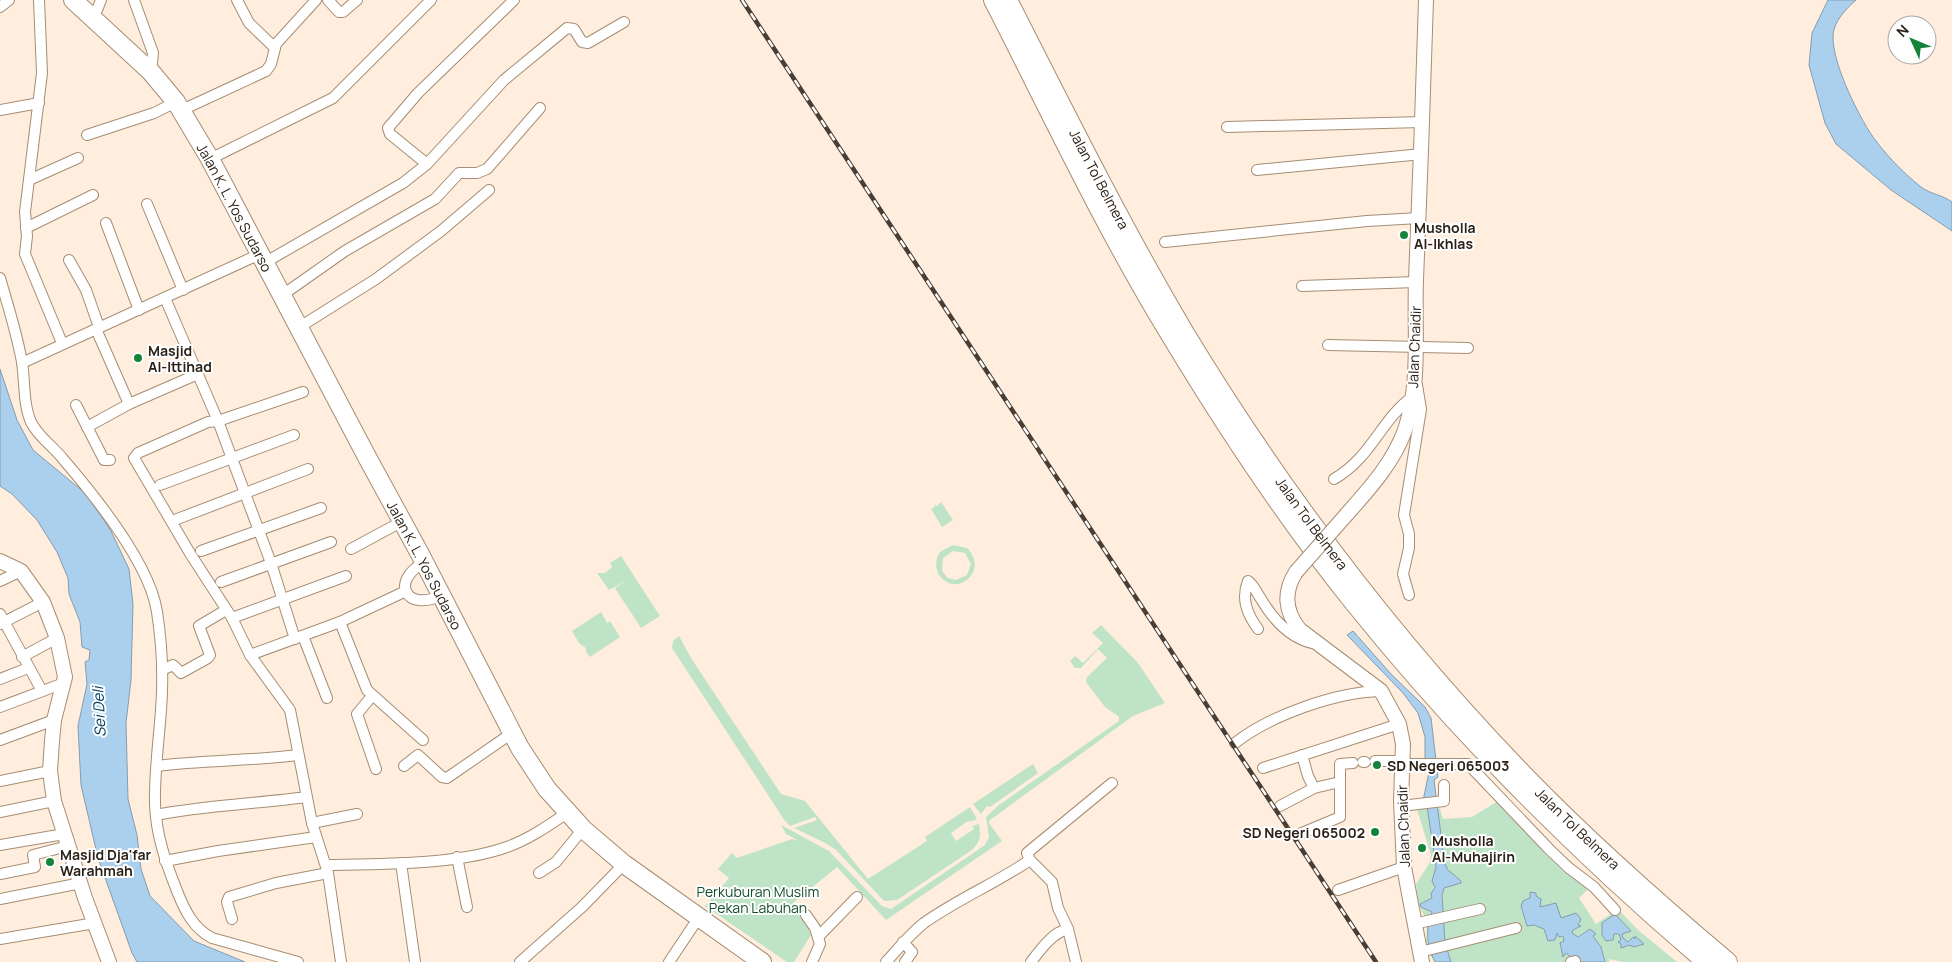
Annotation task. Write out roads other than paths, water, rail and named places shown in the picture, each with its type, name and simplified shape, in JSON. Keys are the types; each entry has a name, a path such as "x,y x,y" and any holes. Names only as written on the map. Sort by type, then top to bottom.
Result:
{"highway":[{"path":"73,0 113,36"},
{"name":"Jalan Tol Belmera","path":"993,0 1098,205 1172,338 1256,467 1347,593 1410,671 1463,730 1566,836 1706,962"},
{"name":"Jalan Tol Belmera","path":"1008,0 1110,198 1186,334 1269,463 1358,586 1472,720 1527,778 1642,888 1728,962"},
{"path":"96,3 113,36"},
{"name":"Jalan K. L. Yos Sudarso","path":"113,36 151,72 177,103 210,159 401,522 425,562 512,733 536,774 567,813 624,864 762,962"}],"street":[{"path":"0,6 9,0"},
{"path":"39,0 42,73 25,212 26,260 62,343"},
{"path":"134,0 153,53 151,72"},
{"path":"237,0 249,23 275,48"},
{"path":"87,135 154,113 266,71 271,64 275,48 316,0"},
{"path":"328,0 343,12 357,0"},
{"path":"210,159 333,98 431,0"},
{"path":"427,164 390,134 388,128 418,93 514,0"},
{"name":"Jalan Chaidir","path":"1422,955 1421,923 1404,867 1401,806 1403,744 1399,724 1381,691 1300,630 1290,615 1287,592 1296,572 1378,478 1399,446 1409,416 1415,379 1416,282 1426,0"},
{"path":"22,363 62,343 183,290 262,259 404,183 427,164 504,80 567,28 574,29 582,42 588,43 624,22"},
{"path":"0,110 39,103"},
{"path":"281,296 345,251 435,199 459,173 477,173 487,169 540,108"},
{"path":"1227,127 1422,122"},
{"path":"1257,170 1422,154"},
{"path":"29,180 78,158"},
{"path":"298,328 376,279 441,231 489,190"},
{"path":"26,228 93,195"},
{"path":"147,204 183,290"},
{"path":"1165,242 1368,221 1419,218"},
{"path":"106,223 139,310"},
{"path":"70,260 86,290 98,328 129,404"},
{"path":"0,278 22,363 30,420 37,432 62,457 96,498 147,580 157,609 162,670 156,815 165,861 180,900 194,926 212,938 298,962"},
{"path":"1302,286 1416,282"},
{"path":"165,298 218,421 271,563 282,602 327,698"},
{"path":"1328,345 1468,348"},
{"path":"87,427 129,404 198,374"},
{"path":"1409,595 1403,574 1409,548 1409,534 1404,517 1421,409 1415,379"},
{"path":"303,392 218,421 208,422 134,456 134,460 229,614 250,655 290,710 312,823 327,869 340,962"},
{"path":"1334,480 1353,467 1368,451 1398,408 1412,396"},
{"path":"76,405 104,460 110,460"},
{"path":"160,485 294,435"},
{"path":"172,522 308,469"},
{"path":"201,551 321,508"},
{"path":"350,549 401,522"},
{"path":"221,582 331,542"},
{"path":"0,560 21,571 42,602 57,638 65,677 54,720 50,771 54,801 109,962"},
{"path":"425,562 408,574 405,582 406,591 415,600 423,602 442,595"},
{"path":"0,581 21,571"},
{"path":"162,670 173,665 181,673 208,658 210,655 199,626 229,614 282,602 346,576"},
{"path":"1258,629 1248,614 1244,595 1248,580 1268,611 1281,625 1302,642 1318,644"},
{"path":"250,655 340,622 406,591"},
{"path":"42,602 1,620 42,691"},
{"path":"340,622 367,690 423,740"},
{"path":"22,657 57,638"},
{"path":"0,679 28,668"},
{"path":"0,707 64,683"},
{"path":"1235,743 1267,722 1288,714 1349,694 1381,691"},
{"path":"372,696 357,714 376,769"},
{"path":"0,740 54,720"},
{"path":"1263,768 1399,724"},
{"path":"404,766 418,755 442,776 447,778 512,733"},
{"path":"157,766 199,761 298,755"},
{"path":"1302,755 1314,788"},
{"path":"1298,835 1340,816 1340,764 1364,762 1420,765 1468,764 1548,848 1569,868 1594,887 1615,910"},
{"path":"0,781 50,771"},
{"path":"1280,806 1314,788 1340,782"},
{"path":"1076,962 1069,940 1068,929 1058,908 1052,882 1030,860 1027,854 1028,850 1112,783"},
{"path":"1401,806 1444,801 1444,785"},
{"path":"156,815 218,805 267,803 306,797"},
{"path":"0,812 54,801"},
{"path":"232,919 227,902 230,897 327,869 457,858 512,845 567,813"},
{"path":"312,823 357,814"},
{"path":"539,873 556,862 583,829"},
{"path":"165,861 218,851 316,837"},
{"path":"0,844 66,840"},
{"path":"0,874 35,867 33,855 66,840"},
{"path":"457,858 467,907"},
{"path":"886,962 904,942 934,917 976,891 1004,878 1030,860"},
{"path":"401,863 415,962"},
{"path":"520,962 582,907 624,864"},
{"path":"1338,890 1404,867"},
{"path":"0,899 81,883"},
{"path":"818,937 857,897"},
{"path":"1421,923 1445,919 1445,916 1480,909"},
{"path":"806,915 820,944 812,962"},
{"path":"669,962 699,917"},
{"path":"0,939 95,922"},
{"path":"1422,955 1452,944 1516,928"},
{"path":"1031,962 1054,936 1068,929"},
{"path":"904,942 912,952 905,962"}],"water":[{"path":"1828,0 1856,0 1838,20 1833,35 1840,71 1857,110 1874,139 1900,168 1925,189 1952,202 1952,231 1891,190 1836,144 1825,123 1809,65 1812,33"},
{"name":"Sei Deli","path":"0,369 17,420 33,450 85,493 110,529 129,569 133,604 131,680 126,723 128,799 137,835 141,869 150,896 194,941 245,962 137,962 132,953 98,858 81,785 78,726 87,684 85,662 89,660 90,650 82,647 80,622 69,594 68,578 57,552 37,520 12,494 0,486"},
{"path":"1353,631 1391,674 1425,707 1431,718 1438,777 1434,780 1444,859 1447,869 1461,881 1461,883 1444,888 1442,895 1445,943 1451,962 1435,962 1430,950 1428,937 1428,925 1432,912 1421,907 1420,904 1432,898 1431,894 1435,887 1432,881 1436,867 1427,806 1423,801 1429,772 1425,767 1425,737 1418,713 1403,693 1347,635"},
{"path":"1530,892 1536,893 1536,896 1541,899 1540,907 1556,903 1561,918 1576,913 1581,919 1578,925 1581,926 1573,930 1572,933 1578,937 1590,929 1596,934 1593,936 1601,947 1605,962 1578,962 1578,957 1572,958 1566,953 1563,957 1560,943 1564,941 1563,936 1559,937 1557,933 1555,940 1548,941 1544,929 1534,925 1527,926 1521,906 1523,901 1530,898"},
{"path":"1615,914 1631,931 1622,934 1623,938 1628,942 1633,937 1635,939 1635,936 1644,944 1634,947 1629,945 1621,948 1621,944 1618,942 1621,940 1619,934 1614,934 1613,940 1606,941 1602,935 1602,923"}],"railway":[{"path":"742,0 1376,962"}],"place":[{"name":"Musholla Al-Ikhlas","path":"1404,235"},
{"name":"Masjid Al-Ittihad","path":"138,358"},
{"name":"SD Negeri 065003","path":"1377,765"},
{"name":"SD Negeri 065002","path":"1375,832"},
{"name":"Musholla Al-Muhajirin","path":"1422,848"},
{"name":"Masjid Dja'far Warahmah","path":"50,862"}],"park label":[{"name":"Perkuburan Muslim Pekan Labuhan","path":"758,900"}]}
